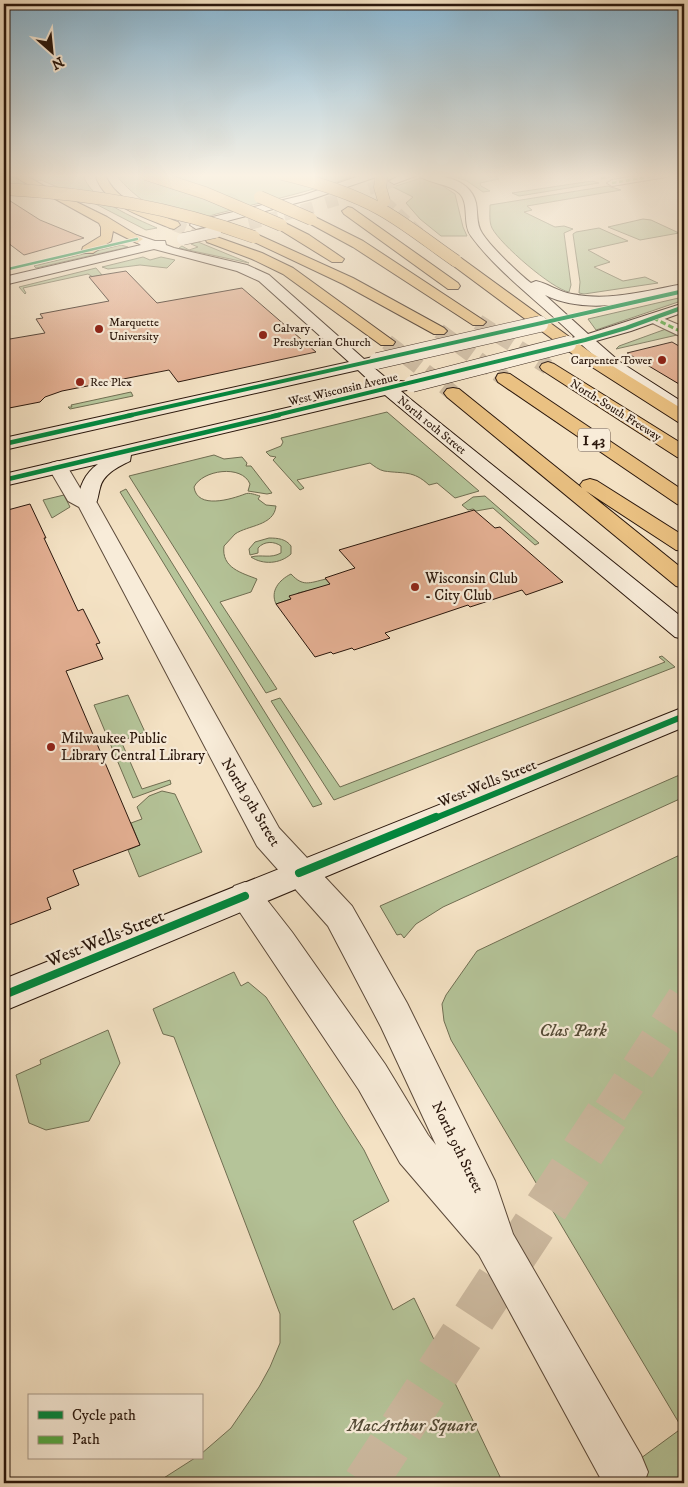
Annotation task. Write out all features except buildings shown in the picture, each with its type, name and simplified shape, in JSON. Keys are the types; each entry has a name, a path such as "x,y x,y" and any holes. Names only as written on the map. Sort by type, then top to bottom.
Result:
{"highway":[{"path":"88,250 98,243"},
{"path":"234,243 288,272 387,342"},
{"path":"269,243 359,285 439,331 315,243"},
{"path":"357,243 478,322"},
{"path":"394,243 462,293"},
{"path":"430,243 540,324 577,342 613,375 684,418"},
{"name":"North-South Freeway","path":"555,366 651,433 684,453"},
{"name":"I 43","path":"504,378 684,500"},
{"path":"684,545 457,396 684,581"}],"street":[{"path":"4,270 117,243"},
{"name":"North 10th Street","path":"148,243 258,274 274,285 368,363 388,390 684,631"},
{"path":"4,280 165,243"},
{"path":"485,243 524,286 564,318 577,342 684,411"},
{"path":"502,261 549,292 571,300 607,300 684,290"},
{"name":"West Wisconsin Avenue","path":"4,444 684,290"},
{"name":"West Wisconsin Avenue","path":"4,480 412,384 577,342 626,328 684,307"},
{"path":"653,318 684,333"},
{"name":"North 9th Street","path":"98,423 67,434 51,446 50,451 75,497 86,504 268,837 340,916 394,1015 481,1196 495,1244"},
{"path":"86,504 90,485 103,468 120,458 153,445"},
{"name":"West Wells Street","path":"4,996 684,716"},
{"name":"North 9th Street","path":"245,896 280,942 372,1077 414,1149 495,1244 624,1472"}],"green space":[{"path":"201,243 249,263 179,248 182,246 189,250 198,247 191,244"},
{"path":"565,243 571,285 569,292 539,275 505,244"},
{"path":"574,243 617,243 588,250 610,262 594,267 623,281 645,277 658,283 584,294 579,293 580,282"},
{"path":"121,245 128,247 36,268 34,266"},
{"path":"143,257 150,260 161,257 175,260 167,268 140,265 108,269 102,267"},
{"path":"96,268 102,275 93,277 88,274 23,288 25,294 19,287"},
{"path":"683,297 684,300 596,330 588,319"},
{"path":"666,329 677,335 616,349 619,346"},
{"path":"131,392 133,396 70,409 68,407 72,407 71,405"},
{"path":"387,412 479,491 455,498 437,483 429,485 413,475 382,470 370,463 297,480 304,488 300,490 273,460 276,457 270,456 266,452 281,446 283,442 281,438"},
{"path":"214,455 224,459 242,457 247,463 246,466 251,466 272,493 248,491 250,484 246,478 231,472 222,472 213,473 198,481 194,487 201,498 208,501 216,501 250,493 260,496 258,499 266,505 276,506 271,518 240,531 224,546 224,553 229,565 239,572 257,579 251,592 220,602 277,689 266,693 129,476"},
{"path":"126,489 322,804 313,807 120,492"},
{"path":"64,495 70,507 52,518 43,500"},
{"path":"485,496 539,543 535,545 493,508 476,511 473,509 468,510 462,505 473,497"},
{"path":"269,538 287,542 291,546 291,554 282,560 271,562 256,560 251,557 273,556 281,553 281,546 269,543 260,546 258,553 250,555 249,549 255,542"},
{"path":"291,574 299,581 311,583 326,579 331,585 298,593 291,599 276,604 274,595 277,586"},
{"path":"662,656 675,667 334,800 271,701 280,698 340,787 665,662 659,657"},
{"path":"128,695 145,732 121,741 142,789 170,780 171,784 133,798 94,705"},
{"path":"684,773 684,797 443,907 416,924 404,938 401,934 397,935 380,906"},
{"path":"162,791 175,794 202,852 139,877 128,850 140,845 131,823 142,819 137,807 149,796"},
{"name":"Clas Park","path":"684,853 684,1483 607,1483 682,1428 451,1040 444,1021 442,1004 446,995 477,951"},
{"name":"MacArthur Square","path":"234,972 241,986 248,982 266,997 364,1150 389,1201 353,1221 393,1310 414,1298 503,1483 156,1483 192,1460 202,1460 202,1453 231,1428 259,1387 270,1367 280,1343 280,1314 174,1037 163,1034 153,1009"},
{"path":"108,1030 120,1063 89,1121 46,1130 29,1123 16,1075 41,1064 40,1060"}],"tunnel":[{"path":"478,322 548,367"},
{"path":"439,331 504,378"},
{"path":"387,342 453,393"},
{"path":"610,1111 684,998"},
{"path":"365,1483 611,1109"}],"marked path":[{"path":"653,318 684,333"}],"cycle path":[{"path":"4,270 118,243"},
{"path":"4,444 684,291"},
{"path":"4,480 389,389 585,340 626,328 684,307"},
{"path":"299,873 684,716"},
{"path":"4,995 245,896"}],"place":[{"name":"Marquette University","path":"99,329"},
{"name":"Calvary Presbyterian Church","path":"263,335"},
{"name":"Carpenter Tower","path":"662,360"},
{"name":"Rec Plex","path":"80,382"},
{"name":"Wisconsin Club - City Club","path":"415,587"},
{"name":"Milwaukee Public Library Central Library","path":"51,747"}]}
